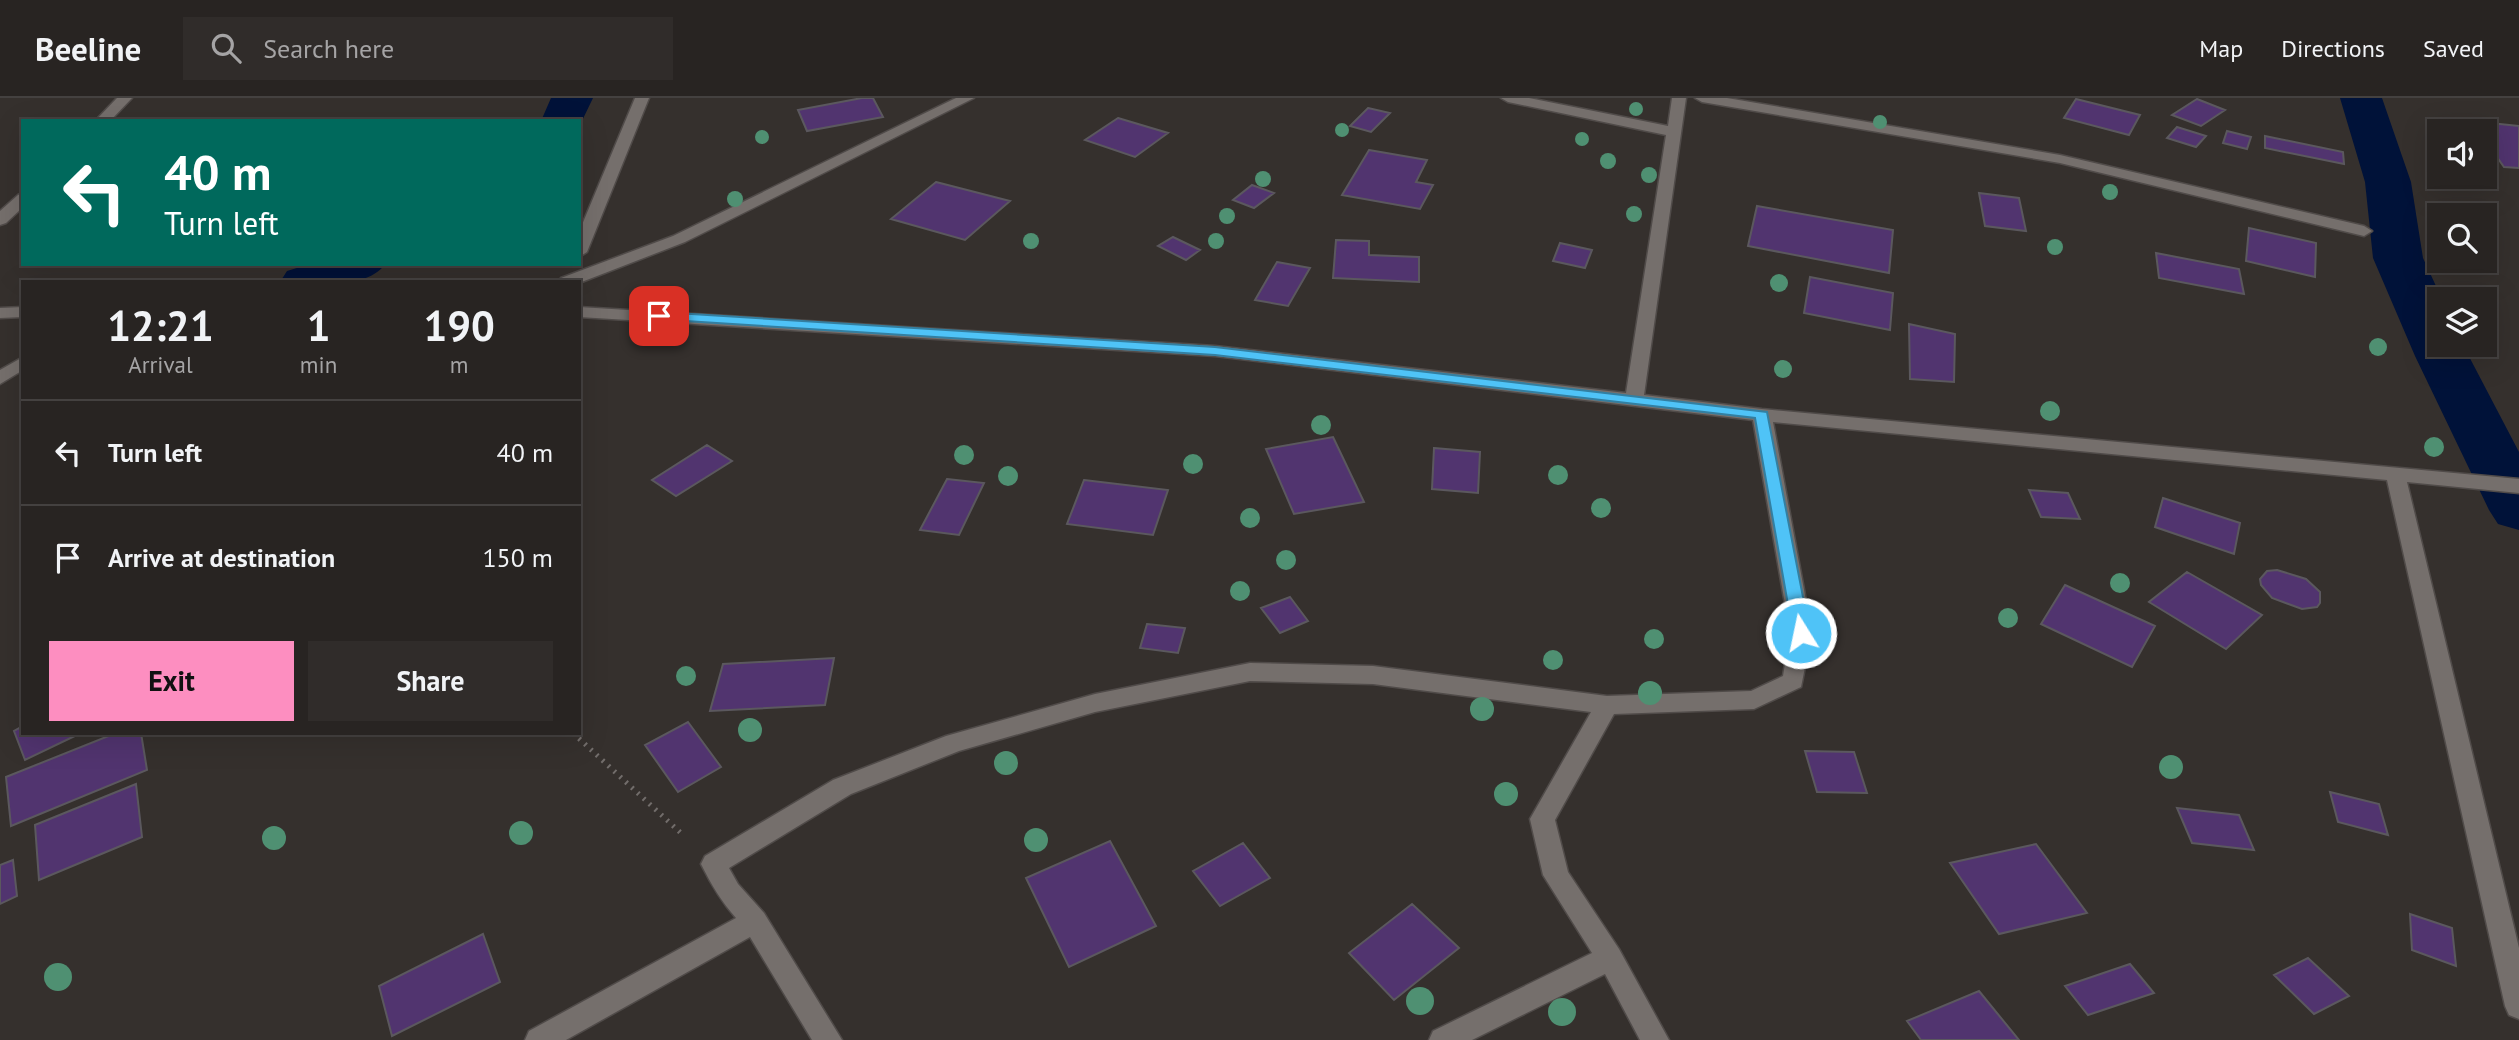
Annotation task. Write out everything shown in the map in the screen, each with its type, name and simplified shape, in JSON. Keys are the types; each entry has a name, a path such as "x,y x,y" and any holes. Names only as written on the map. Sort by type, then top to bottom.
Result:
{"street":[{"path":"104,119 125,98"},
{"path":"581,247 642,98"},
{"path":"572,280 679,239 967,98"},
{"path":"1508,98 1674,132"},
{"path":"1634,400 1679,98"},
{"path":"1702,98 2060,159 2364,231"},
{"path":"0,220 21,200"},
{"path":"0,313 21,312"},
{"path":"581,312 1215,351 1762,415 2519,486"},
{"path":"0,378 21,363"},
{"path":"828,1040 755,922 729,892 715,864 842,787 954,743 1095,703 1250,672 1373,675 1606,705 1754,700 1793,681 1801,633 1762,415"},
{"path":"2396,476 2519,1006"},
{"path":"1606,705 1542,819 1556,875 1610,958 1655,1040"},
{"path":"539,1040 755,922"},
{"path":"1443,1040 1610,958"}],"path":[{"path":"575,735 715,864"}],"building":[{"path":"873,98 883,117 807,131 798,110"},
{"path":"2076,99 2140,115 2129,135 2064,118"},
{"path":"2197,99 2225,110 2201,126 2172,115"},
{"path":"1368,108 1390,113 1371,132 1350,126"},
{"path":"1118,118 1168,133 1135,157 1085,140"},
{"path":"2497,124 2519,126 2519,168 2504,167 2497,157"},
{"path":"2177,127 2206,136 2196,147 2167,138"},
{"path":"2227,131 2251,137 2247,149 2223,143"},
{"path":"2265,136 2343,152 2344,164 2265,148"},
{"path":"1369,150 1427,160 1416,182 1433,185 1420,209 1342,195"},
{"path":"936,182 1010,201 965,240 891,219"},
{"path":"1252,185 1274,193 1254,208 1233,200"},
{"path":"1979,193 2019,198 2026,231 1985,226"},
{"path":"1757,206 1893,230 1889,273 1748,246"},
{"path":"2249,228 2316,243 2315,277 2246,261"},
{"path":"1173,237 1200,250 1186,260 1158,246"},
{"path":"1336,240 1369,241 1369,255 1419,257 1419,282 1333,278"},
{"path":"1560,243 1592,250 1585,268 1553,261"},
{"path":"2156,253 2239,269 2244,294 2159,278"},
{"path":"1277,262 1310,268 1288,306 1255,300"},
{"path":"1810,277 1893,293 1890,330 1804,313"},
{"path":"1909,324 1955,334 1954,382 1910,379"},
{"path":"1333,437 1364,502 1294,514 1266,449"},
{"path":"707,445 732,461 676,496 652,480"},
{"path":"1434,448 1480,452 1478,493 1432,489"},
{"path":"947,479 984,483 959,535 920,530"},
{"path":"1084,480 1168,490 1153,535 1067,524"},
{"path":"2029,490 2068,493 2080,519 2041,517"},
{"path":"2163,498 2240,523 2234,554 2155,527"},
{"path":"2277,570 2306,579 2320,592 2320,603 2317,607 2302,609 2272,598 2261,585 2260,579 2267,571"},
{"path":"2187,572 2262,615 2226,649 2149,602"},
{"path":"2065,585 2155,626 2132,667 2041,624"},
{"path":"1290,597 1308,621 1280,633 1261,608"},
{"path":"1147,624 1185,628 1178,653 1140,648"},
{"path":"834,658 825,705 710,711 723,664"},
{"path":"688,722 721,767 678,792 645,745"},
{"path":"21,727 21,735 77,735 25,760 14,731"},
{"path":"111,735 141,735 147,770 11,826 6,777"},
{"path":"1805,751 1854,752 1867,793 1817,792"},
{"path":"136,784 142,837 39,880 35,825"},
{"path":"2330,792 2379,804 2388,835 2338,822"},
{"path":"2177,808 2239,815 2254,850 2192,843"},
{"path":"1110,841 1156,926 1069,967 1026,878"},
{"path":"1243,843 1270,878 1220,906 1193,871"},
{"path":"2036,844 2087,913 1999,934 1950,863"},
{"path":"13,860 17,896 0,904 0,865"},
{"path":"1412,904 1459,948 1394,1000 1349,953"},
{"path":"2410,914 2452,928 2456,966 2412,950"},
{"path":"483,934 500,982 392,1036 379,986"},
{"path":"2308,958 2349,996 2314,1014 2274,975"},
{"path":"2130,964 2154,993 2088,1015 2065,986"},
{"path":"1979,991 2019,1040 1921,1040 1907,1021"}],"waterway":[{"path":"563,119 572,98"},
{"path":"2361,98 2388,182 2398,258 2442,356 2519,510"},
{"path":"311,280 355,266"}],"route":[{"path":"659,316 1215,351 1762,415 1801,633"}]}
